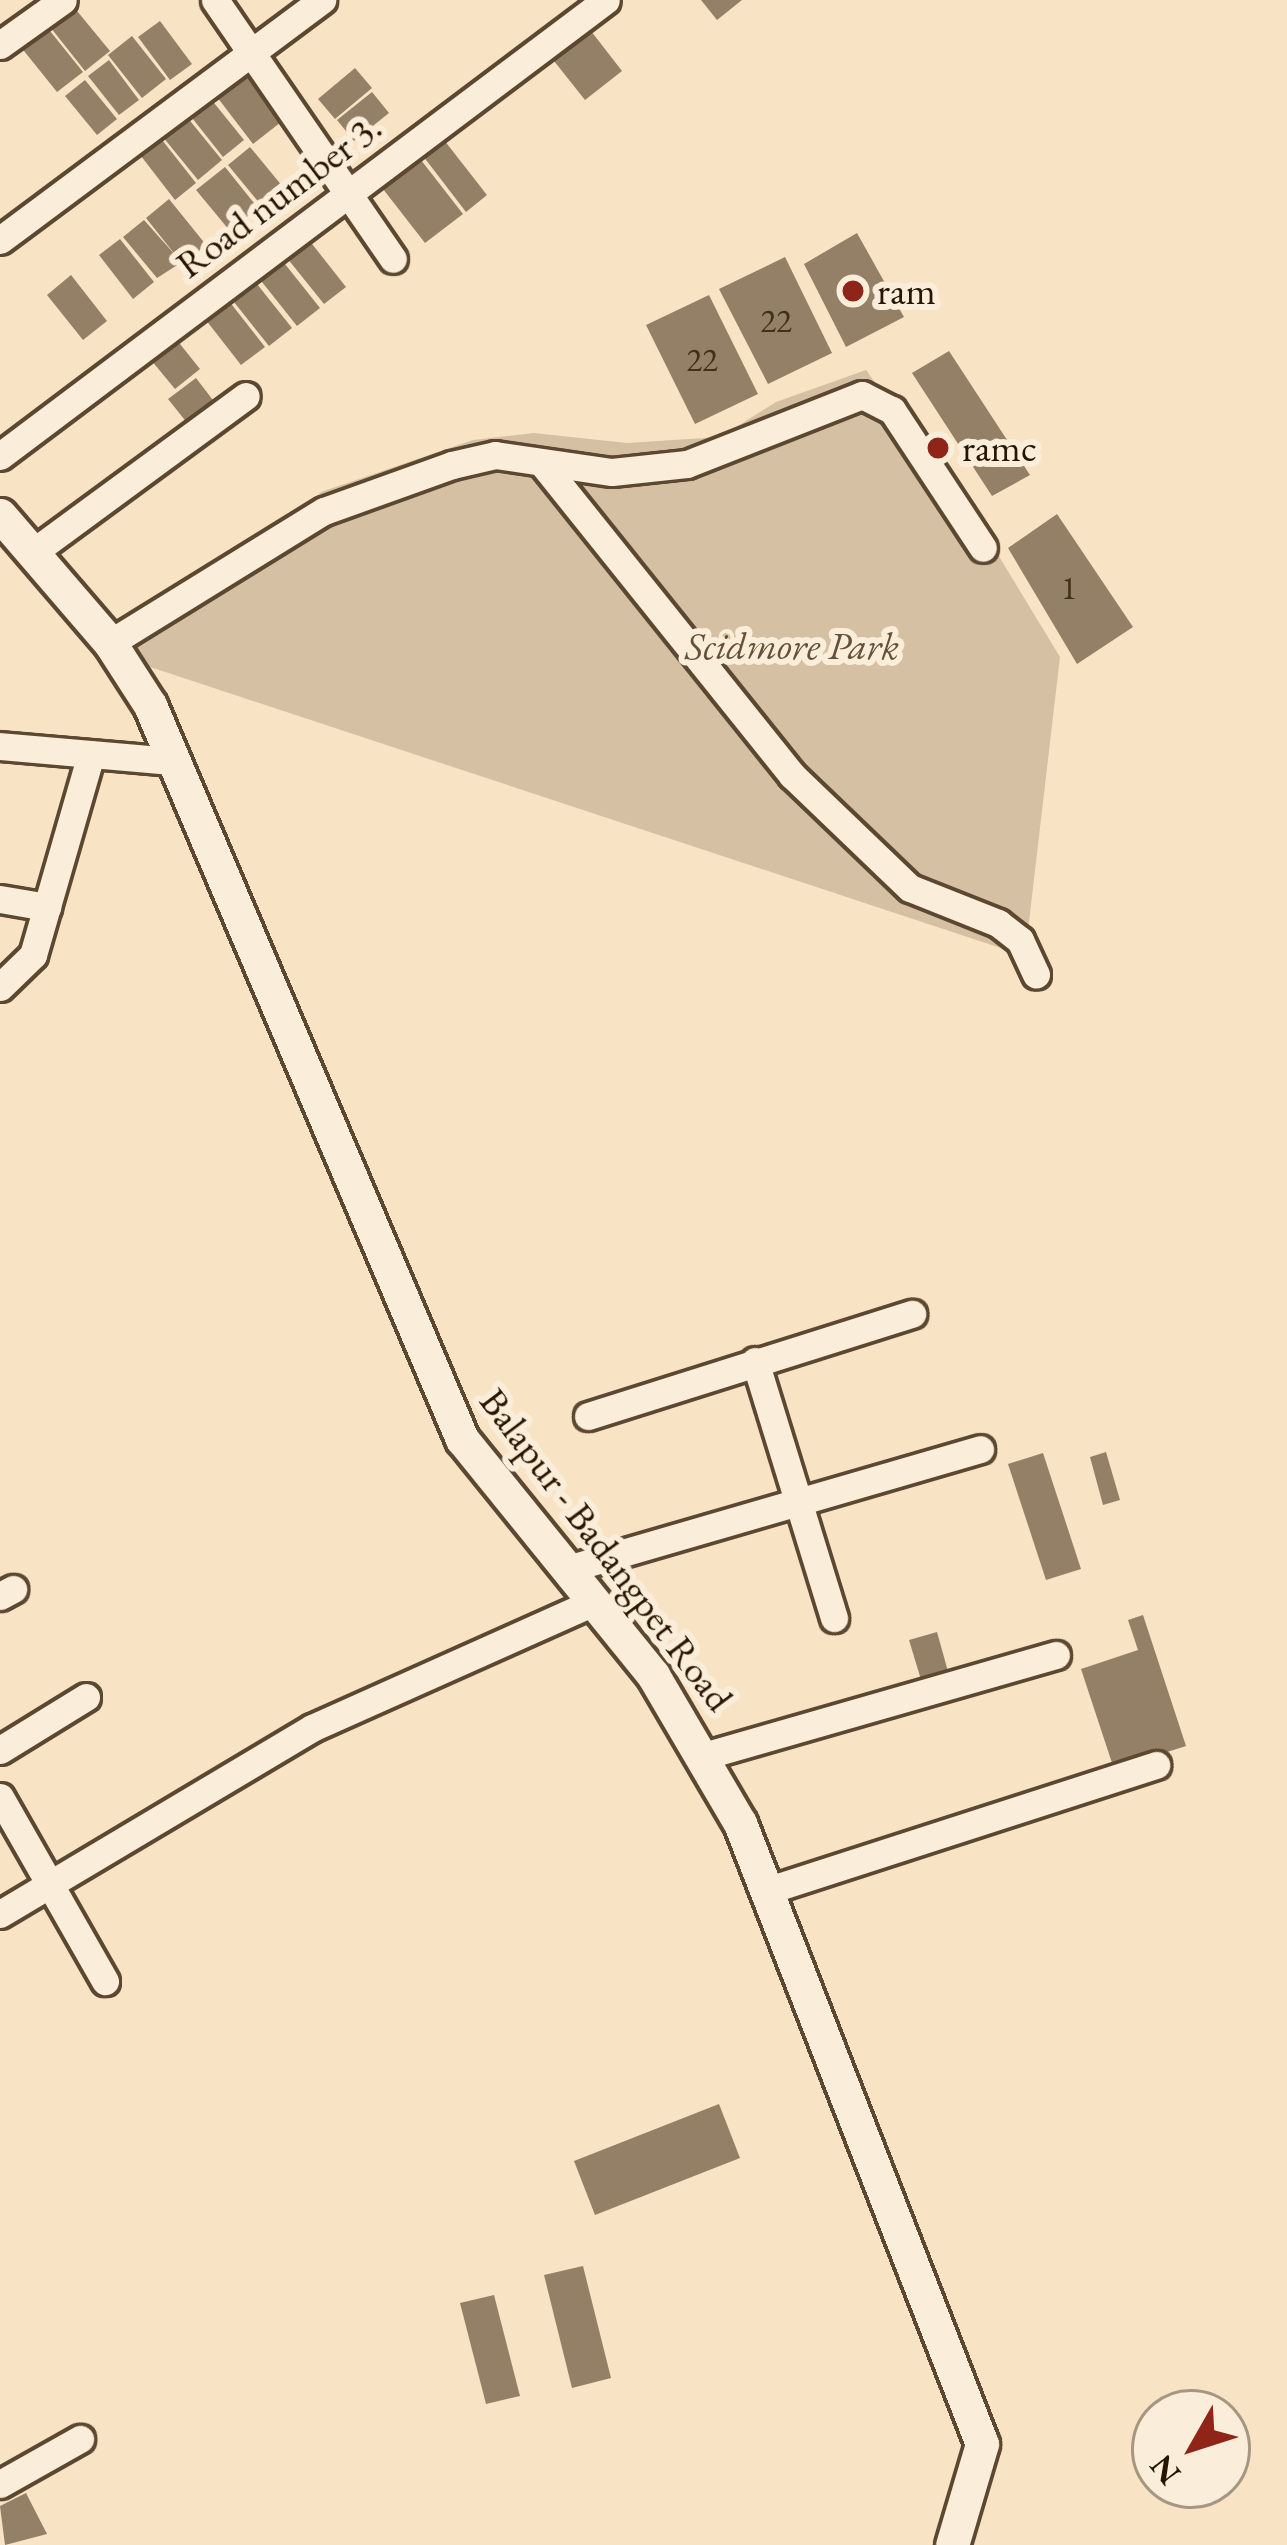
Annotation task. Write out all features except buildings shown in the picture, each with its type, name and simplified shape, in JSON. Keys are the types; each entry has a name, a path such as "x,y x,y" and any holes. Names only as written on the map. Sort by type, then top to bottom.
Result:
{"street":[{"path":"0,44 63,0"},
{"path":"215,0 254,48 393,259"},
{"path":"0,240 322,0"},
{"name":"Road number 3.","path":"0,455 606,0"},
{"path":"32,553 246,395"},
{"path":"110,643 324,511 495,455 612,472 687,464 862,395 892,410 983,548"},
{"path":"542,463 792,775 910,888 998,923 1020,940 1036,974"},
{"name":"Balapur - Badangpet Road","path":"0,515 110,643 150,705 434,1385 462,1439 571,1568 707,1755 769,1890 982,2444 952,2545"},
{"path":"0,746 172,761"},
{"path":"0,987 33,955 92,754"},
{"path":"0,899 47,907"},
{"path":"588,1416 912,1314"},
{"path":"755,1361 802,1502 833,1618"},
{"path":"571,1568 980,1449"},
{"path":"0,1914 312,1728 594,1602"},
{"path":"707,1755 1056,1655"},
{"path":"0,1750 86,1697"},
{"path":"769,1890 1156,1765"},
{"path":"0,1797 53,1882 105,1981"},
{"path":"0,2484 80,2439"}],"green space":[{"name":"Scidmore Park","path":"866,370 989,540 1060,657 1025,956 126,659 158,596 265,550 321,492 473,440 534,433 627,443 720,437 776,402"}],"place":[{"name":"ram","path":"853,291"},
{"name":"ramc","path":"938,448"}]}
